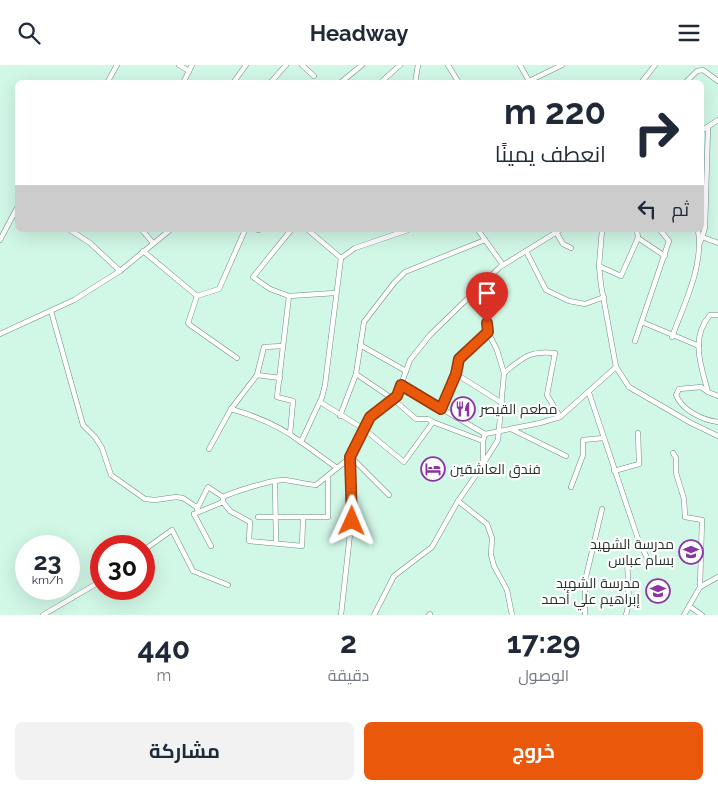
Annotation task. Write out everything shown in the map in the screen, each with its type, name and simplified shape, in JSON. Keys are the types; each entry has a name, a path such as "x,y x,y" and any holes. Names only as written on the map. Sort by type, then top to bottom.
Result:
{"street":[{"path":"109,80 117,65"},
{"path":"178,65 189,71"},
{"path":"184,80 192,65"},
{"path":"235,80 246,65"},
{"path":"273,80 286,65"},
{"path":"302,65 314,76"},
{"path":"344,80 362,65"},
{"path":"383,80 400,65"},
{"path":"416,80 418,65"},
{"path":"448,65 457,80"},
{"path":"520,65 526,80"},
{"path":"531,80 562,65"},
{"path":"643,80 655,65"},
{"path":"688,80 697,71 703,69 718,81"},
{"path":"704,129 718,120"},
{"path":"704,231 708,127"},
{"path":"0,240 15,212"},
{"path":"73,232 90,243 120,271"},
{"path":"144,232 153,243"},
{"path":"0,334 74,300 120,271 167,232"},
{"path":"197,296 219,289 244,232"},
{"path":"289,232 253,277 270,289 289,296 335,293"},
{"path":"310,232 341,258"},
{"path":"301,442 320,402 328,368 335,293 341,258 355,248 402,232"},
{"path":"479,232 503,265"},
{"path":"194,514 223,500 237,490 245,490 282,479 316,485 328,477 350,457 370,417 397,396 410,360 430,335 503,265 556,232"},
{"path":"558,232 563,244 570,248"},
{"path":"602,232 599,266 608,330 616,367 628,387 691,423 718,435"},
{"path":"599,266 621,276 638,238 637,232"},
{"path":"635,341 666,256 669,241 662,232"},
{"path":"698,232 700,243"},
{"path":"672,337 686,307 704,232"},
{"path":"702,237 718,243"},
{"path":"638,238 666,256"},
{"path":"340,416 356,374 364,322 374,307 405,272 485,240"},
{"path":"143,251 197,296"},
{"path":"526,251 546,290 568,301 585,304 604,297"},
{"path":"374,615 394,576 432,547 458,501 498,439 504,373 497,350 488,332 485,313 489,307 490,293 483,284"},
{"path":"197,296 188,323 237,358"},
{"path":"289,296 277,397 293,401 290,434"},
{"path":"51,311 83,425 95,437 102,448 112,475 145,499 183,498 198,508"},
{"path":"708,392 697,337 702,324 710,315 718,315"},
{"path":"642,322 672,337 699,346"},
{"path":"441,409 456,374 459,359 488,332"},
{"path":"360,345 406,371"},
{"path":"209,449 231,409 257,375 264,347 283,346"},
{"path":"504,373 524,356 544,352 555,353 547,395 560,417"},
{"path":"401,385 485,434 560,417 616,367"},
{"path":"356,374 393,399 416,419 433,422 483,441"},
{"path":"456,374 502,403"},
{"path":"257,375 280,378"},
{"path":"718,396 701,387 679,389 676,395 686,408 702,418 718,422"},
{"path":"589,393 638,539 649,562"},
{"path":"320,402 364,429 404,462 433,422"},
{"path":"231,409 251,414 290,434 337,468"},
{"path":"511,429 566,456"},
{"path":"614,471 639,464 638,433"},
{"path":"483,465 483,441 485,434"},
{"path":"571,487 583,455 583,440 603,437"},
{"path":"673,453 676,458 676,473 684,499 685,517 702,520 700,587 684,615"},
{"path":"350,457 390,495"},
{"path":"341,615 353,507 350,457"},
{"path":"258,517 303,519 328,517 328,477"},
{"path":"275,482 276,543"},
{"path":"194,514 208,487 223,500 230,511 250,522 249,541 302,545 303,519"},
{"path":"458,501 487,524 492,538 491,555 494,567 508,590 512,615"},
{"path":"585,615 586,581 602,509"},
{"path":"194,514 211,546"},
{"path":"155,543 172,530 193,571 228,585"},
{"path":"626,615 629,603 627,557"},
{"path":"700,587 718,577"},
{"path":"43,615 90,587"},
{"path":"689,606 702,615"}],"place":[{"name":"مطعم القيصر","path":"463,409"},
{"name":"فندق العاشقين","path":"433,469"},
{"name":"مدرسة الشهيد بسام عباس","path":"691,552"},
{"name":"مدرسة الشهيد إبراهيم علي أحمد","path":"658,591"}],"route":[{"path":"352,521 350,457 370,417 397,396 401,385 441,409 456,374 459,359 488,332 487,323"}]}
